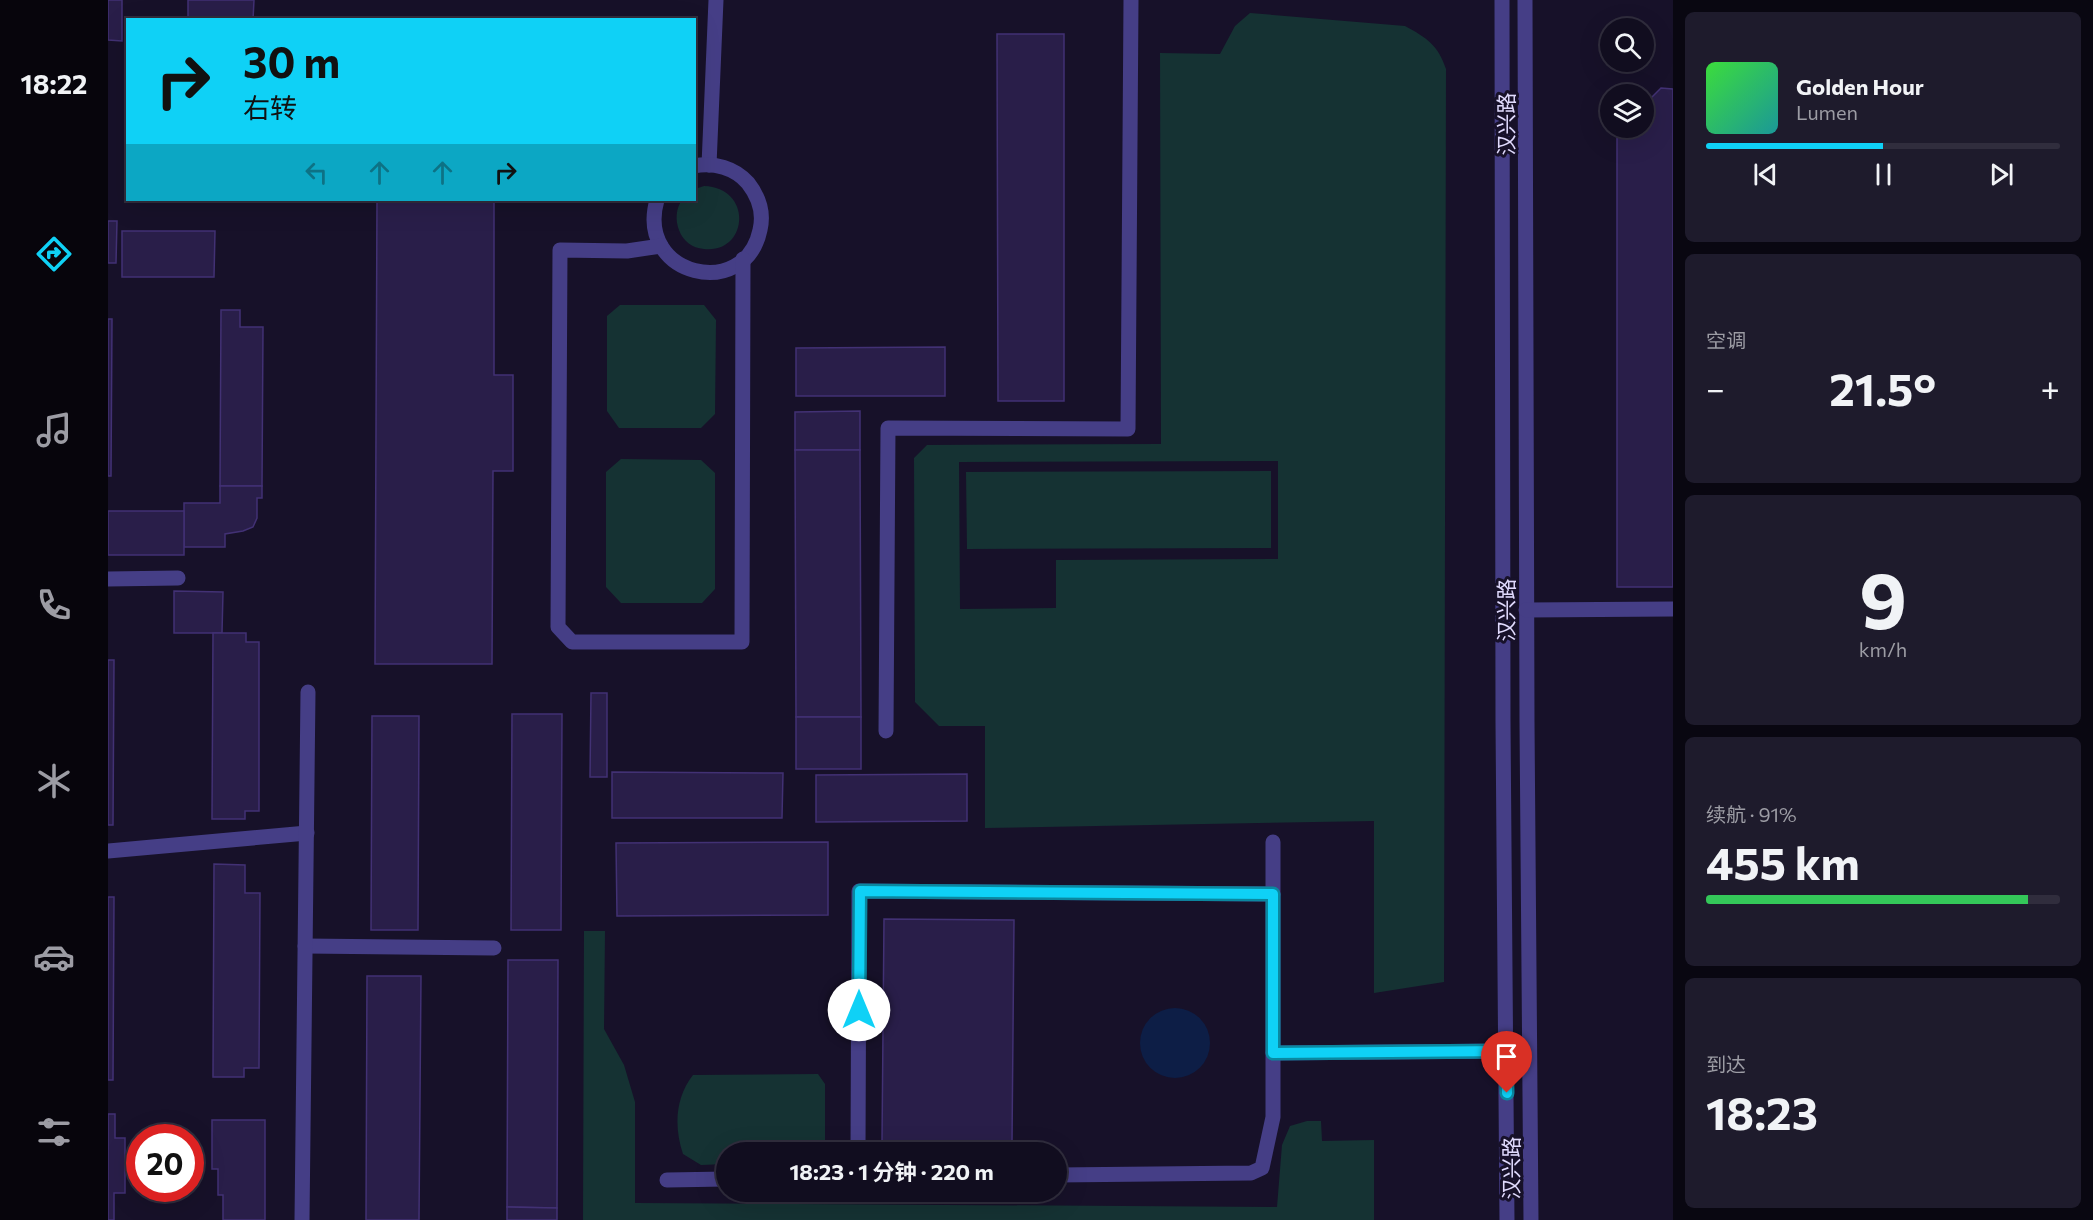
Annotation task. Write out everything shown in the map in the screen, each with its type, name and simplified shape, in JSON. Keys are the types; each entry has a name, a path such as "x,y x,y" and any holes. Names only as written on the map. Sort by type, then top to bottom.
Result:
{"street":[{"path":"657,201 653,211 653,226 661,246 676,263 689,270 705,273 722,271 737,265 750,254 758,239 761,223 760,206 754,191 744,178 724,167 702,165 716,0"},
{"path":"886,731 888,428 1128,429 1131,0"},
{"name":"汉兴路","path":"1502,0 1503,722 1507,1220"},
{"name":"汉兴路","path":"1525,0 1526,610 1531,1220"},
{"path":"661,246 627,251 560,250 558,627 572,642 741,642 743,259"},
{"path":"108,579 178,578"},
{"path":"1526,610 1673,609"},
{"path":"302,1220 308,692"},
{"path":"108,851 307,833"},
{"path":"1067,1175 1251,1173 1262,1168 1273,1118 1273,842"},
{"path":"858,1142 860,891 1273,894"},
{"path":"305,946 494,948"},
{"path":"1273,1053 1506,1051"},
{"path":"667,1180 716,1179"}],"green space":[{"path":"1250,13 1405,26 1431,43 1446,69 1444,982 1374,993 1374,821 985,828 985,726 939,726 915,702 914,458 927,445 1161,444 1160,53 1220,54 1235,26","holes":["1278,461 1278,559 1056,560 1056,608 960,609 959,462"]},
{"path":"704,186 720,189 731,197 738,208 737,232 730,242 719,248 700,248 688,243 681,234 677,210 681,201 696,201 696,189"},
{"path":"620,305 704,305 716,320 715,414 701,428 619,428 607,411 607,316"},
{"path":"621,459 701,460 715,473 715,589 702,603 621,603 606,587 606,472"},
{"path":"1271,471 1271,548 967,549 966,472"},
{"path":"584,931 605,931 604,1029 624,1065 635,1102 635,1203 1277,1207 1282,1145 1290,1126 1307,1121 1321,1121 1322,1141 1374,1140 1374,1220 583,1220"},
{"path":"818,1074 825,1084 825,1142 716,1142 716,1164 701,1165 683,1154 677,1123 683,1093 693,1075"}],"water":[{"path":"1175,1008 1194,1014 1204,1024 1210,1043 1204,1062 1194,1072 1175,1078 1156,1072 1146,1062 1140,1043 1146,1024 1156,1014"}],"building":[{"path":"108,0 122,0 122,41 108,40"},
{"path":"188,0 254,0 253,18 188,18"},
{"path":"997,34 1064,34 1064,401 998,401"},
{"path":"1661,88 1673,89 1673,587 1617,587 1617,138 1654,138 1654,95"},
{"path":"377,201 494,201 494,375 513,375 513,471 493,471 492,664 375,664"},
{"path":"108,221 117,221 116,263 108,263"},
{"path":"122,231 215,231 214,277 122,277"},
{"path":"221,310 240,310 240,327 263,327 262,486 220,486"},
{"path":"108,319 112,319 111,476 108,476"},
{"path":"945,347 945,396 796,396 796,348"},
{"path":"860,411 860,450 795,450 795,412"},
{"path":"795,450 860,450 861,717 796,717"},
{"path":"220,486 262,486 262,498 257,498 257,518 253,527 225,534 225,547 184,547 184,503 220,503"},
{"path":"108,511 184,511 184,555 108,555"},
{"path":"174,591 223,592 222,633 174,633"},
{"path":"213,633 246,633 246,642 259,642 259,811 245,811 245,819 212,819"},
{"path":"108,660 114,660 113,825 108,825"},
{"path":"591,693 607,693 607,777 590,777"},
{"path":"512,714 562,714 561,930 511,930"},
{"path":"372,716 419,716 418,930 371,930"},
{"path":"796,717 861,717 861,769 796,769"},
{"path":"612,772 783,773 782,818 612,818"},
{"path":"967,774 967,821 816,822 816,775"},
{"path":"828,842 828,915 617,916 616,843"},
{"path":"214,864 245,865 245,893 260,893 259,1068 244,1068 244,1077 213,1077"},
{"path":"108,897 114,897 113,1080 108,1080"},
{"path":"884,919 1014,920 1012,1142 882,1142"},
{"path":"508,960 558,960 557,1208 507,1207"},
{"path":"367,976 421,976 419,1220 366,1220"},
{"path":"108,1114 115,1114 115,1138 125,1138 125,1193 114,1193 114,1220 108,1220"},
{"path":"212,1120 265,1120 265,1220 223,1220 223,1195 218,1195 218,1169 212,1169"},
{"path":"507,1207 557,1208 557,1220 507,1220"}],"route":[{"path":"859,1010 860,891 1273,894 1273,1053 1506,1051 1507,1093"}]}
